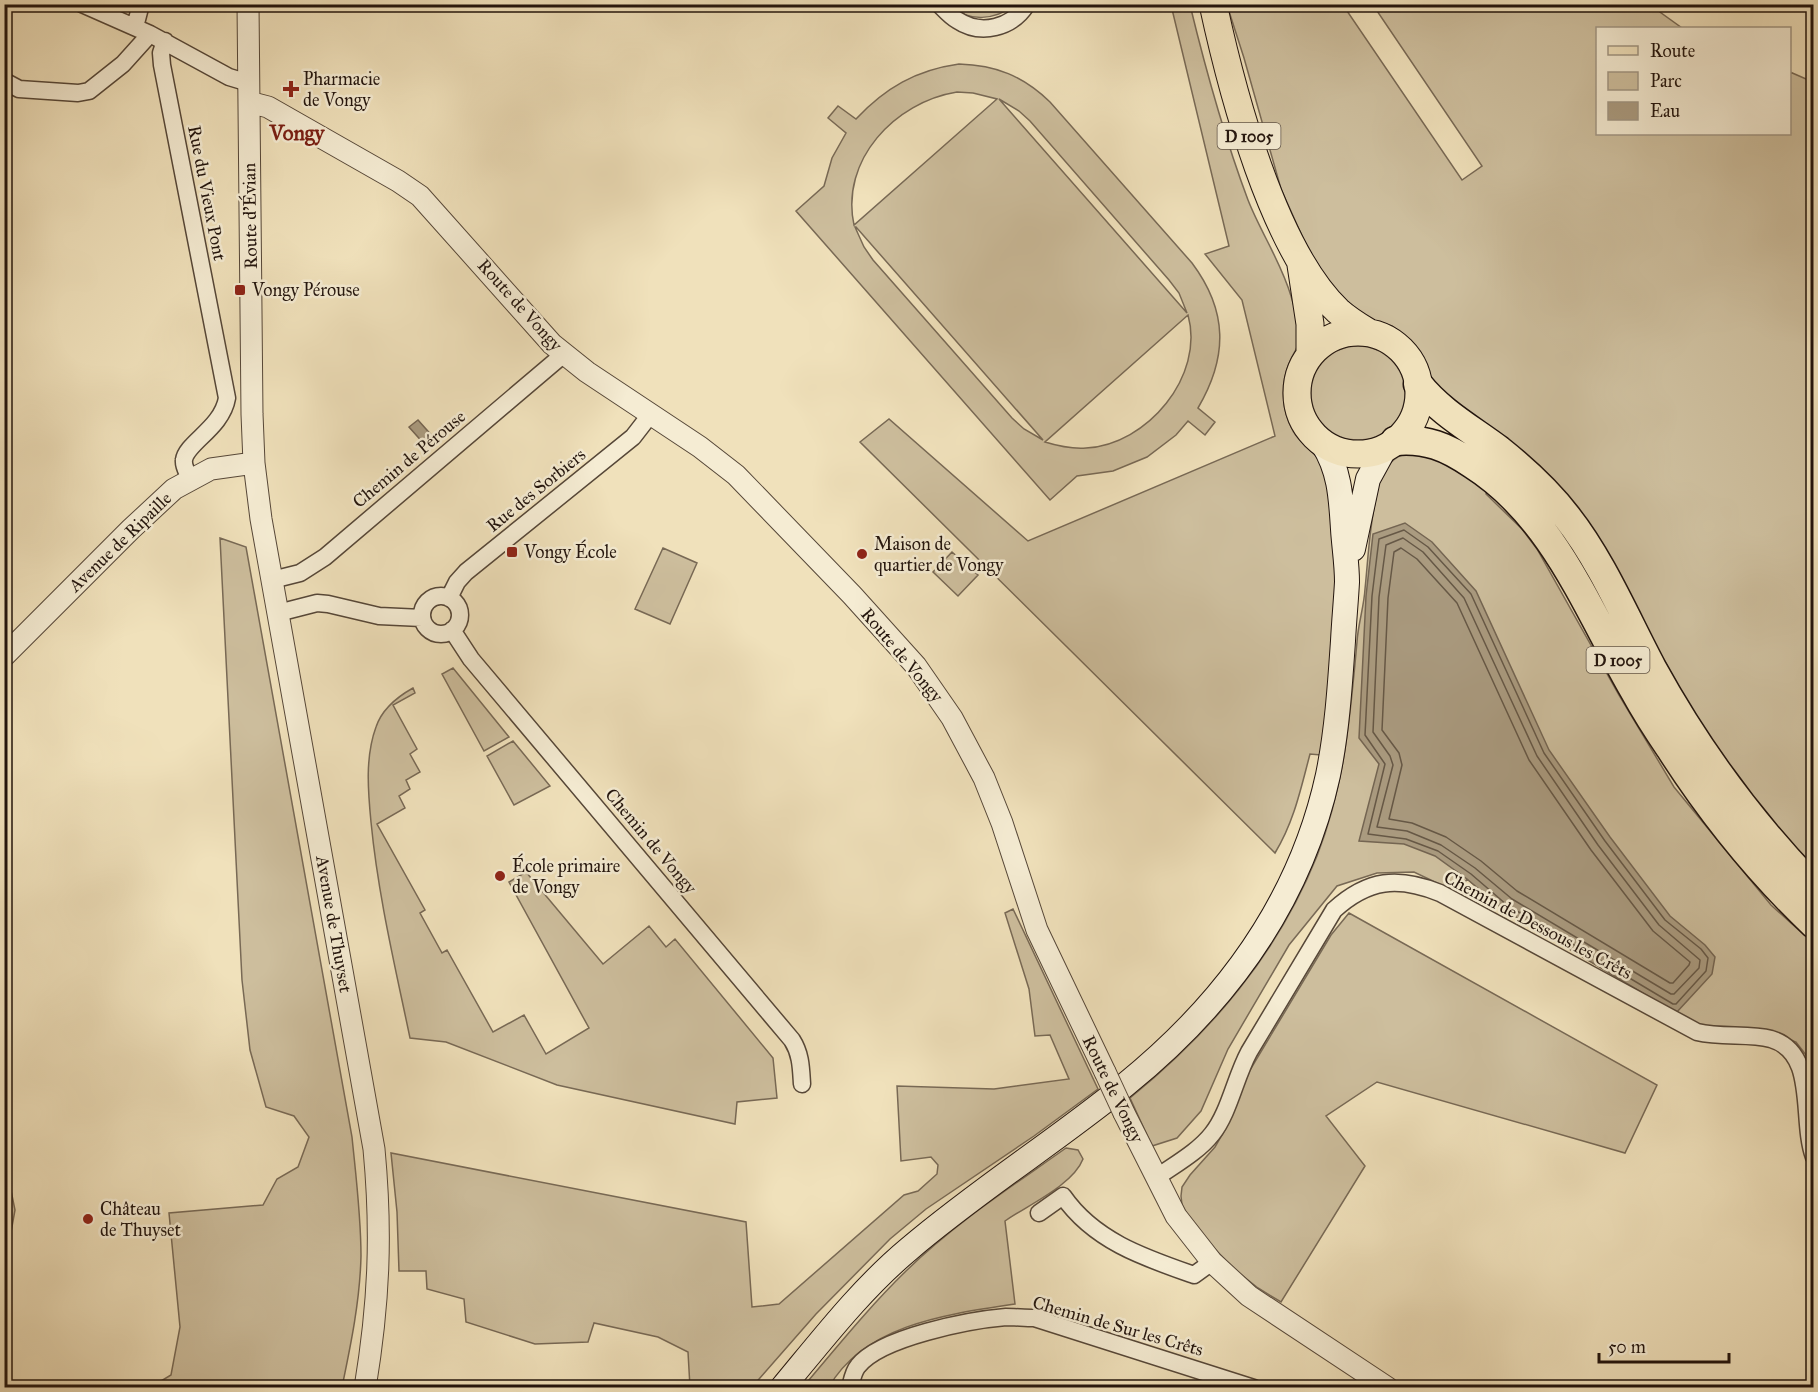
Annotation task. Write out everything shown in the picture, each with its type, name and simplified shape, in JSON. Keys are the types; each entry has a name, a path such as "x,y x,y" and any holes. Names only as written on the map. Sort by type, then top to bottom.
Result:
{"highway":[{"name":"D 1005","path":"1418,384 1437,405 1522,469 1568,518 1585,544 1652,668 1696,741 1743,807 1814,888"},
{"name":"D 1005","path":"1390,445 1424,441 1452,451 1491,477 1532,516 1570,572 1634,690 1689,778 1775,885 1814,924"}],"main road":[{"name":"D 1005","path":"1212,4 1229,72 1252,146 1271,200 1300,261 1338,312 1368,332"},
{"name":"D 1005","path":"1300,261 1310,324 1310,353"},
{"path":"782,1388 852,1305 888,1268 954,1211 1096,1107 1150,1064 1200,1017 1243,964 1263,935 1294,874 1307,842 1324,787 1334,742 1347,580 1368,479 1390,445 1403,434 1415,416 1419,395 1412,363 1398,346 1368,332 1347,332 1336,335 1310,353 1300,371 1296,392 1303,421 1308,430 1323,444 1343,453 1364,454 1390,445"},
{"path":"1323,444 1334,465 1341,489 1347,580"}],"street":[{"path":"82,4 165,41 229,77 249,93"},
{"path":"4,81 19,89 78,93 89,91 123,64 142,30 141,4"},
{"name":"Route d'Évian","path":"248,4 254,463"},
{"path":"939,4 958,21 982,28 997,27 1009,22 1020,14 1027,4"},
{"name":"Rue du Vieux Pont","path":"165,41 161,53 162,65 227,388 226,407 222,416 188,452 184,465 190,479"},
{"name":"Route de Vongy","path":"249,93 268,107 415,192 438,214 544,336 587,372 720,461 758,496 916,666 961,732 984,778 1002,823 1037,930 1176,1216 1212,1262 1249,1296 1388,1388"},
{"name":"Chemin de Pérouse","path":"272,580 300,573 325,557 564,354"},
{"name":"Rue des Sorbiers","path":"448,598 466,572 636,434 650,415"},
{"name":"Avenue de Ripaille","path":"4,656 152,508 174,489 190,479 221,466 254,463"},
{"name":"Avenue de Thuyset","path":"254,463 272,580 374,1149 378,1196 379,1263 375,1325 365,1388"},
{"path":"435,597 448,598 458,607 459,620 452,630 446,633 433,633 424,624 422,611 429,600 435,597"},
{"path":"278,613 317,603 379,616 422,618"},
{"name":"Chemin de Vongy","path":"452,630 471,659 792,1040 798,1049 802,1084"},
{"name":"Chemin de Dessous les Crêts","path":"1156,1178 1212,1134 1223,1116 1249,1052 1334,910 1363,889 1397,883 1417,885 1440,893 1697,1032 1720,1036 1763,1037 1781,1043 1795,1056 1803,1070 1806,1082 1807,1128 1814,1157"},
{"path":"1039,1213 1063,1196 1072,1209 1093,1228 1107,1238 1152,1260 1194,1275 1212,1262"},
{"name":"Chemin de Sur les Crêts","path":"850,1388 853,1376 860,1364 901,1340 941,1329 1006,1317 1034,1318 1254,1388"}],"green space":[{"path":"949,5 1016,5 999,14 974,17 965,15"},
{"path":"1171,5 1190,5 1216,103 1239,176 1253,212 1287,283 1297,318 1299,340 1283,387 1284,405 1293,431 1326,468 1336,558 1328,705 1321,755 1310,754 1292,817 1275,853 860,442 889,419 1028,541 1275,436 1242,300 1205,254 1229,246"},
{"path":"1227,5 1343,5 1462,180 1482,166 1373,5 1650,5 1681,27 1596,27 1596,135 1791,135 1791,72 1813,82 1813,868 1755,801 1704,732 1604,552 1447,400 1430,377 1421,353 1403,334 1392,326 1368,319 1343,306 1307,247 1281,189"},
{"path":"959,64 985,67 1008,74 1030,85 1050,102 1192,263 1212,299 1218,317 1220,334 1215,371 1198,408 1215,422 1205,435 1188,421 1176,435 1147,457 1113,471 1077,476 1050,500 796,211 824,186 832,158 846,133 828,118 838,106 856,119 878,98 902,82 943,67","holes":["957,92 997,99 854,225 852,201 855,178 864,157 893,121 934,98","999,99 1030,121 1169,280 1179,293 1187,313","855,227 1043,440 1024,429 1012,418 864,247","1188,315 1191,338 1188,361 1179,383 1150,421 1130,435 1109,444 1076,448 1045,442"]},
{"path":"1358,346 1376,350 1391,360 1401,375 1405,393 1401,411 1391,426 1376,436 1358,440 1340,436 1325,426 1315,411 1311,393 1315,375 1325,360 1340,350"},
{"path":"1425,452 1489,490 1486,494 1522,529 1537,549 1674,787 1771,905 1813,943 1813,1076 1810,1060 1796,1042 1766,1030 1702,1027 1504,910 1467,879 1458,893 1414,872 1377,873 1337,886 1289,945 1228,1049 1201,1111 1177,1138 1152,1146 1130,1098 1188,1046 1239,989 1262,959 1282,926 1317,856 1334,803 1345,750 1371,525 1379,483 1389,464 1398,457"},
{"path":"220,538 246,547 352,1137 361,1256 357,1305 342,1387 151,1387 171,1375 180,1327 169,1213 263,1205 277,1179 298,1167 309,1137 294,1116 266,1107 250,1050 242,980"},
{"path":"663,548 697,563 670,624 635,609"},
{"path":"952,552 978,575 958,596 933,572"},
{"path":"453,668 509,737 484,751 442,674"},
{"path":"413,688 415,693 393,705 417,749 410,754 420,772 406,780 410,789 399,796 405,808 377,824 425,910 420,913 442,953 447,950 493,1032 524,1015 546,1054 589,1028 509,882 526,872 603,964 649,926 666,947 675,939 773,1058 777,1098 737,1102 735,1124 557,1085 446,1042 410,1038 378,876 368,774 370,750 382,715 401,695"},
{"path":"513,741 550,786 514,805 487,756"},
{"path":"1013,909 1098,1089 1034,1136 926,1209 890,1239 816,1314 752,1387 690,1387 688,1352 658,1337 594,1323 588,1342 535,1344 466,1322 464,1299 427,1289 426,1271 399,1271 397,1212 391,1153 746,1222 752,1307 779,1304 904,1195 918,1191 937,1174 938,1165 931,1157 901,1161 897,1086 994,1089 1069,1079 1050,1035 1035,1036 1029,989 1005,913"},
{"path":"1349,913 1657,1085 1625,1153 1377,1082 1326,1116 1365,1166 1281,1302 1234,1269 1213,1247 1182,1205 1182,1187 1215,1147 1226,1128 1244,1080 1331,935"},
{"path":"1066,1148 1078,1150 1083,1159 1078,1168 1049,1194 1005,1221 1015,1304 963,1312 911,1326 886,1336 864,1349 845,1366 829,1387 803,1387 879,1299 924,1254 983,1206"},
{"path":"5,1170 15,1210 5,1265"}],"water":[{"path":"418,420 434,438 425,445 409,427"},
{"path":"1405,523 1432,542 1476,591 1549,750 1610,837 1670,916 1705,945 1715,957 1712,974 1676,1013 1504,910 1435,856 1404,844 1359,841 1379,764 1359,738 1366,596 1373,534"}],"place":[{"name":"Pharmacie de Vongy","path":"291,89"},
{"name":"Vongy Pérouse","path":"240,290"},
{"name":"Vongy École","path":"512,552"},
{"name":"Maison de quartier de Vongy","path":"862,554"},
{"name":"École primaire de Vongy","path":"500,876"},
{"name":"Château de Thuyset","path":"88,1219"}],"district":[{"name":"Vongy","path":"297,133"}]}
